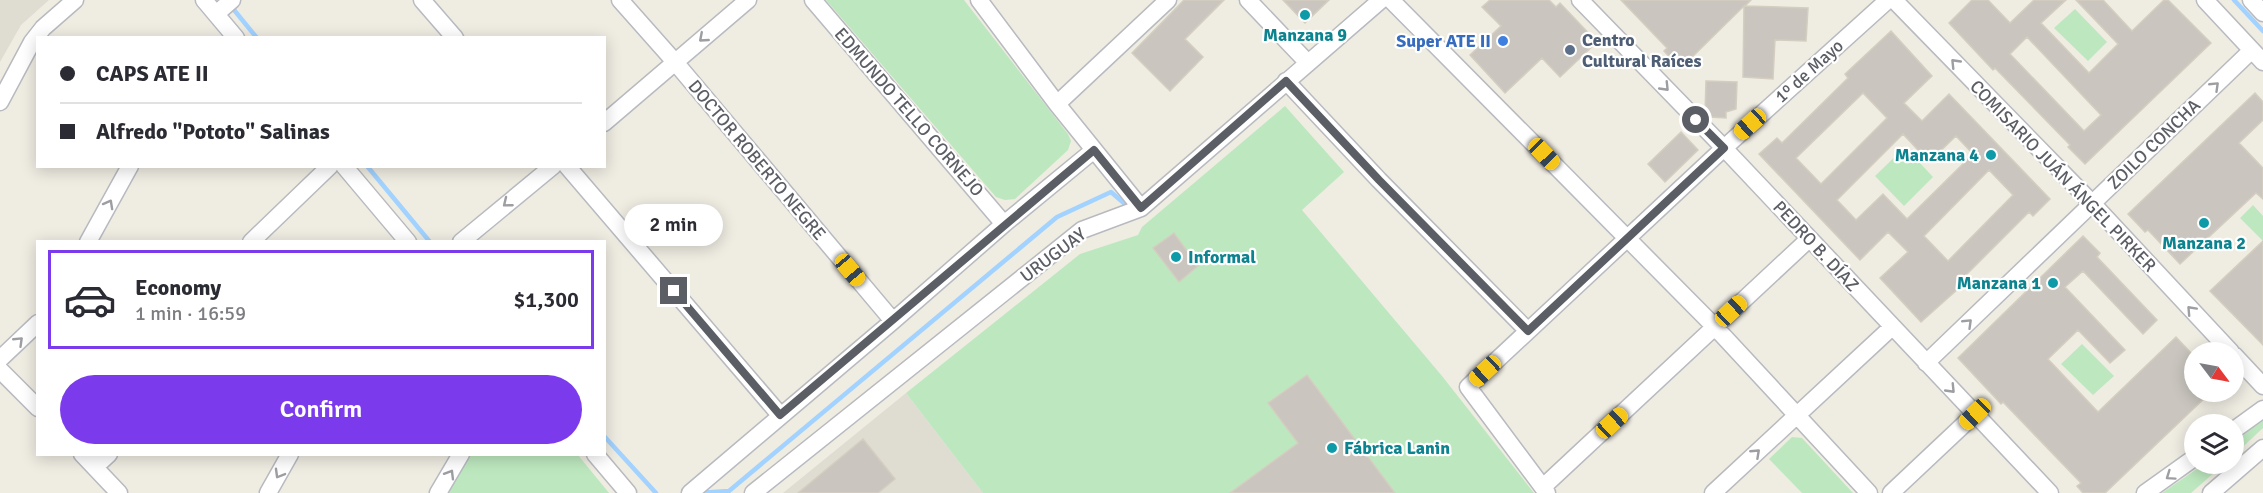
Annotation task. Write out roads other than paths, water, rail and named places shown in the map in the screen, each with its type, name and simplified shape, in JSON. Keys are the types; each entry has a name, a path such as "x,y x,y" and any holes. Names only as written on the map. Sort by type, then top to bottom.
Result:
{"street":[{"path":"37,36 75,0"},
{"path":"204,0 234,36"},
{"path":"216,14 232,0"},
{"path":"422,0 452,36"},
{"name":"DOCTOR ROBERTO NEGRE","path":"620,0 893,321"},
{"path":"606,121 748,0"},
{"name":"EDMUNDO TELLO CORNEJO","path":"813,0 1004,224"},
{"path":"979,0 1141,208"},
{"path":"1058,104 1168,0"},
{"path":"1248,0 1308,63"},
{"name":"URUGUAY","path":"753,493 1082,230 1141,208 1382,0"},
{"path":"1391,0 1715,327 1869,493"},
{"name":"PEDRO B. DÍAZ","path":"1580,0 1724,148 2050,493"},
{"name":"1º de Mayo","path":"1545,490 1468,387 1724,148 1888,0"},
{"name":"COMISARIO JUÁN ÁNGEL PIRKER","path":"1894,0 2092,204 2221,342"},
{"path":"2205,0 2258,56"},
{"path":"2251,0 2263,13"},
{"path":"0,102 36,37"},
{"name":"ZOILO CONCHA","path":"1926,363 2092,204 2258,56"},
{"path":"1286,81 1387,188 1528,331"},
{"path":"690,493 1004,224 1094,150"},
{"path":"89,240 129,168"},
{"path":"253,240 328,168"},
{"path":"346,168 406,240"},
{"path":"463,240 551,168"},
{"path":"569,168 780,415"},
{"path":"1545,490 1809,239"},
{"path":"0,359 36,325"},
{"path":"1713,493 1892,327"},
{"name":"COMISARIO JUÁN ÁNGEL PIRKER","path":"2244,366 2263,386"},
{"path":"0,370 36,406"},
{"path":"2244,423 2263,409"},
{"path":"1891,493 1975,414"},
{"path":"2211,493 2263,448"},
{"path":"84,456 119,493"},
{"path":"95,467 107,456"},
{"path":"268,493 289,456"},
{"path":"438,493 460,456"},
{"path":"597,456 628,493"},
{"path":"2145,493 2184,465"}],"waterway":[{"path":"2234,0 2263,31"},
{"path":"230,5 255,36"},
{"path":"369,168 428,240"},
{"path":"698,493 729,491 1057,217 1111,192 1126,205"},
{"path":"606,438 656,493"}],"place":[{"name":"Manzana 9","path":"1305,15"},
{"name":"Super ATE II","path":"1503,41"},
{"name":"Centro Cultural Raíces","path":"1570,50"},
{"name":"Manzana 4","path":"1991,155"},
{"name":"Manzana 2","path":"2204,223"},
{"name":"Informal","path":"1176,257"},
{"name":"Manzana 1","path":"2053,283"},
{"name":"Fábrica Lanin","path":"1332,448"}]}
